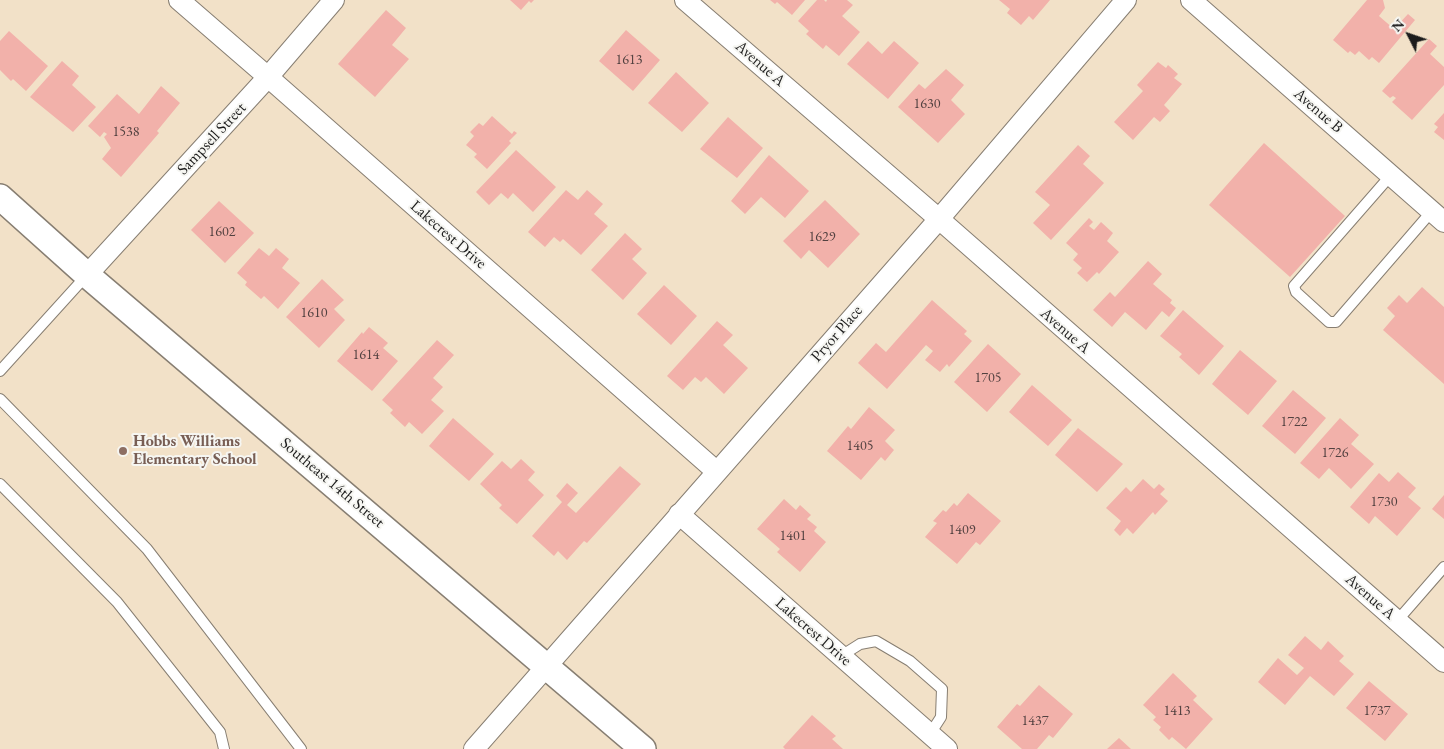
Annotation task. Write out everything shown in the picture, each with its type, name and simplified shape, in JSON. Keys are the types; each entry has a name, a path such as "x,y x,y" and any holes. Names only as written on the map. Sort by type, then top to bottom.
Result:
{"street":[{"name":"Lakecrest Drive","path":"179,0 716,472"},
{"name":"Sampsell Street","path":"87,275 268,77 334,0"},
{"name":"Avenue A","path":"685,0 939,219 1444,662"},
{"name":"Pryor Place","path":"474,749 939,219 1126,0"},
{"name":"Avenue B","path":"1191,0 1438,216"},
{"name":"Southeast 14th Street","path":"0,197 87,275 643,749"},
{"name":"Lakecrest Drive","path":"679,514 947,749"}],"lane":[{"path":"1391,175 1294,286 1296,292 1329,322 1336,322 1438,216"},
{"path":"0,371 87,275"},
{"path":"0,399 147,549 301,749"},
{"path":"0,484 117,602 220,732 224,749"},
{"path":"1397,621 1444,567"},
{"path":"841,656 860,644 876,641 910,661 942,689 941,717 930,734"}],"building":[{"path":"510,0 534,0 531,3 529,1 521,10"},
{"path":"770,0 805,0 792,15 777,2 775,4"},
{"path":"817,0 824,0 826,2 827,0 847,0 853,5 842,16 860,32 839,56 826,45 823,49 806,34 809,31 798,21"},
{"path":"999,0 1050,0 1033,20 1029,16 1021,25 1007,13 1010,9"},
{"path":"1367,0 1383,0 1385,8 1379,16 1394,29 1408,14 1415,20 1379,63 1372,57 1369,60 1359,51 1355,55 1350,51 1348,53 1333,40"},
{"path":"386,10 406,28 392,45 409,59 375,97 338,64"},
{"path":"626,30 660,60 633,91 599,61"},
{"path":"9,31 48,66 26,91 13,79 11,81 0,70 0,41"},
{"path":"1429,39 1437,46 1430,54 1444,67 1444,85 1412,120 1392,102 1396,98 1393,96 1390,98 1382,91"},
{"path":"868,41 882,54 894,41 919,63 888,99 847,64"},
{"path":"62,61 79,76 72,85 96,107 73,132 30,97"},
{"path":"1158,62 1166,68 1168,65 1178,74 1174,78 1182,84 1164,105 1170,111 1160,122 1154,117 1133,140 1114,122 1143,91 1137,85"},
{"path":"946,69 964,85 951,100 965,114 938,143 898,107 919,84 925,89"},
{"path":"676,72 709,103 682,132 648,103"},
{"path":"161,86 180,103 157,131 159,133 121,177 102,159 111,148 104,137 107,134 104,132 100,137 88,126 117,94 139,114"},
{"path":"1444,113 1444,140 1434,132 1438,127 1434,124"},
{"path":"492,116 512,134 514,131 517,133 509,141 511,143 487,169 474,157 477,154 466,145 474,136 470,132 479,123 483,126"},
{"path":"728,117 763,148 737,178 700,149"},
{"path":"1264,143 1345,216 1290,277 1209,205"},
{"path":"1078,145 1090,156 1083,164 1104,183 1051,240 1033,223 1050,205 1035,192"},
{"path":"516,150 556,187 533,212 513,193 508,199 501,193 489,205 476,192"},
{"path":"769,155 809,191 785,218 761,197 745,214 731,201"},
{"path":"566,190 578,200 587,190 603,204 594,214 608,226 581,255 563,239 560,242 554,237 545,247 528,232"},
{"path":"825,200 860,234 828,268 809,250 801,259 783,241"},
{"path":"219,201 254,233 225,263 191,230"},
{"path":"1089,218 1093,222 1089,226 1094,230 1101,222 1113,233 1107,241 1119,252 1099,274 1097,272 1087,282 1077,273 1082,268 1073,260 1078,254 1066,243"},
{"path":"625,233 642,249 632,259 647,273 623,300 591,270"},
{"path":"259,248 269,256 276,248 289,259 282,268 300,283 278,309 264,296 261,299 245,285 247,282 237,273"},
{"path":"1148,261 1162,274 1153,284 1172,300 1170,303 1176,308 1169,317 1162,311 1146,330 1125,312 1112,327 1093,310 1110,292 1115,297"},
{"path":"322,279 344,300 334,309 345,320 319,348 286,317"},
{"path":"664,285 697,316 671,345 637,314"},
{"path":"1422,287 1444,307 1444,384 1383,330 1395,316 1387,308 1399,295 1407,303"},
{"path":"932,300 967,331 964,334 972,341 949,367 947,364 940,372 925,360 933,351 926,345 887,389 858,363 876,343 886,352"},
{"path":"1183,310 1224,346 1199,375 1179,357 1182,354 1160,336"},
{"path":"717,321 733,335 723,345 748,368 724,394 706,377 701,382 695,377 683,390 667,376"},
{"path":"369,327 388,343 383,348 398,361 372,391 337,361 362,332 363,334"},
{"path":"437,340 454,355 433,378 443,387 431,400 444,411 422,434 409,422 405,427 390,413 393,410 382,400"},
{"path":"988,344 1021,374 987,412 954,382"},
{"path":"1240,350 1277,381 1248,415 1212,384"},
{"path":"1032,385 1072,420 1048,446 1009,412"},
{"path":"1293,390 1326,418 1295,454 1262,426"},
{"path":"869,407 895,430 885,441 894,450 885,461 881,457 861,480 827,451 848,426 851,429"},
{"path":"453,418 494,454 469,481 429,446"},
{"path":"1340,418 1359,435 1351,444 1374,464 1351,489 1329,468 1319,479 1300,463"},
{"path":"1078,428 1123,464 1097,492 1055,455"},
{"path":"521,459 535,472 528,480 544,495 517,524 499,508 502,505 480,484 502,461 511,469"},
{"path":"620,466 641,484 587,543 584,541 567,560 558,551 554,556 532,536 562,502 556,496 567,483 578,493 567,505 576,513"},
{"path":"1398,472 1416,488 1408,497 1421,508 1397,536 1375,516 1369,524 1350,507 1379,473 1389,482"},
{"path":"1143,479 1154,489 1159,484 1165,489 1160,494 1168,501 1155,515 1153,512 1133,534 1127,528 1120,536 1114,530 1121,521 1106,508 1126,487 1131,492"},
{"path":"968,493 1001,521 980,545 976,542 957,564 925,537 937,523 933,521 943,510 946,512 954,503 957,506"},
{"path":"1444,495 1444,519 1432,509"},
{"path":"784,499 796,510 800,505 811,515 807,519 817,527 814,531 826,542 800,572 777,552 780,549 757,529"},
{"path":"1305,636 1321,650 1328,641 1344,656 1339,661 1354,674 1334,696 1310,676 1285,705 1258,682 1278,658 1297,675 1304,668 1288,655"},
{"path":"1173,673 1197,696 1193,700 1213,719 1186,749 1172,737 1169,740 1159,730 1161,727 1153,720 1156,717 1143,705"},
{"path":"1369,681 1408,714 1385,741 1346,708"},
{"path":"1039,685 1073,714 1053,738 1049,735 1037,749 1022,749 997,727 1017,704 1020,706"},
{"path":"812,715 836,736 832,739 843,749 785,749 783,747"},
{"path":"1119,738 1131,749 1107,749"}],"place":[{"name":"Hobbs Williams Elementary School","path":"123,451"}]}
